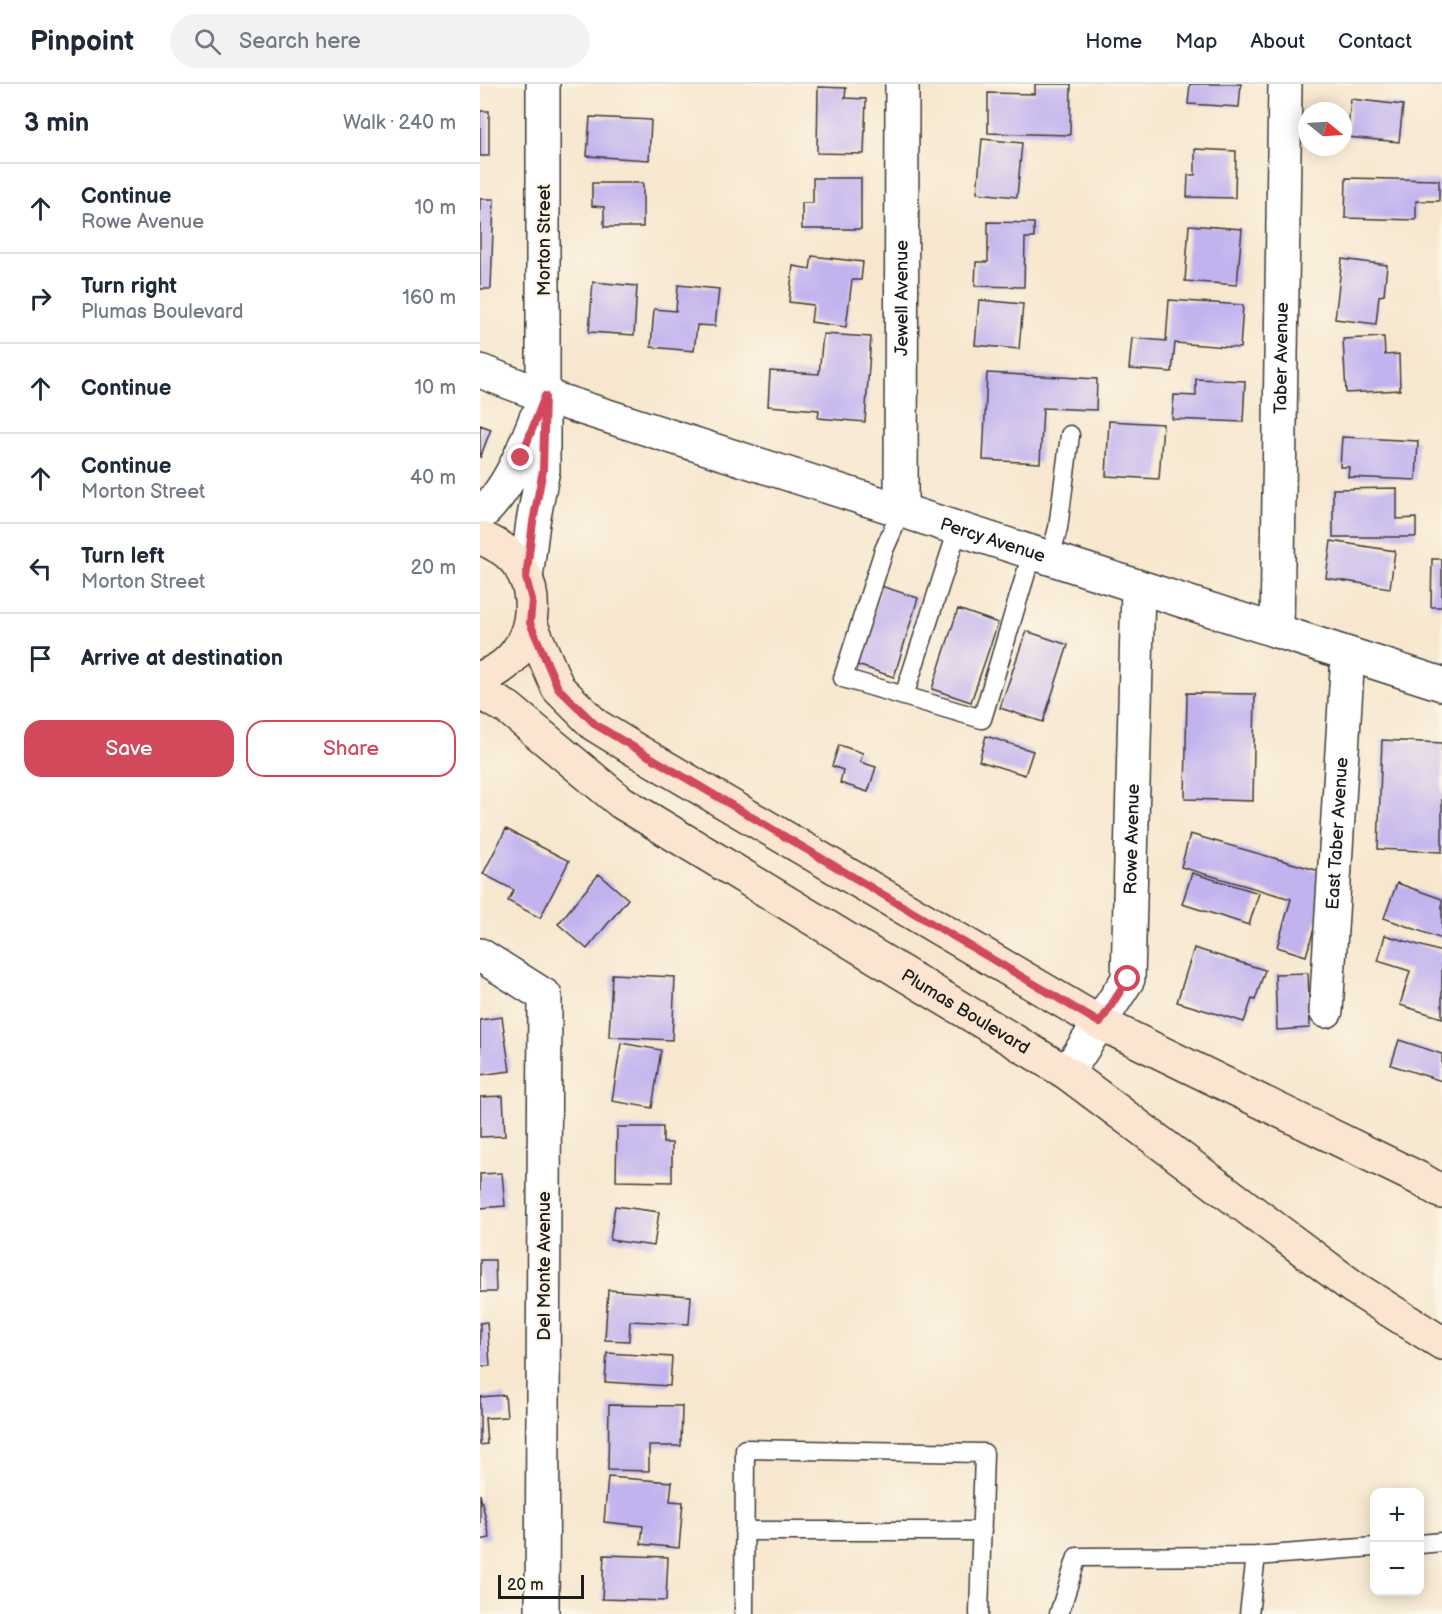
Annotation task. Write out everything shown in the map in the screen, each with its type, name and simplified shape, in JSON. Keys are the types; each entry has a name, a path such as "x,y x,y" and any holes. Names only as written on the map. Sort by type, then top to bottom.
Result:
{"street":[{"name":"Morton Street","path":"526,578 543,470 545,396 543,84"},
{"name":"Jewell Avenue","path":"902,511 903,84"},
{"name":"Taber Avenue","path":"1277,631 1285,84"},
{"name":"Percy Avenue","path":"480,372 545,396 1442,684"},
{"name":"Morton Street","path":"480,515 492,504 521,458 545,396"},
{"path":"480,538 486,539 510,554 526,578 532,600 530,623 521,646 505,665 480,678"},
{"name":"Rowe Avenue","path":"1067,1073 1128,979 1138,587"},
{"path":"530,623 558,688 596,725 1100,1023 1420,1179 1442,1192"},
{"name":"East Taber Avenue","path":"1326,1011 1348,654"},
{"name":"Plumas Boulevard","path":"480,693 508,708 621,802 1067,1073 1353,1287 1442,1343"},
{"name":"Del Monte Avenue","path":"480,955 545,996 542,1614"}],"lane":[{"path":"902,511 884,550 843,678 982,719 1041,556 1058,528 1070,435"},
{"path":"904,696 958,529"},
{"path":"744,1614 745,1449 984,1454 979,1614"},
{"path":"744,1531 982,1531"},
{"path":"1424,1544 1442,1542"},
{"path":"1059,1614 1077,1557 1257,1556 1370,1547"},
{"path":"1249,1614 1257,1556"}],"building":[{"path":"1035,84 1071,84 1070,135 988,133 988,93 1035,94"},
{"path":"1190,84 1241,84 1239,107 1188,104"},
{"path":"818,87 846,88 845,98 866,99 864,154 817,153"},
{"path":"1351,99 1403,105 1399,142 1352,137"},
{"path":"480,111 489,111 489,156 480,156"},
{"path":"590,117 651,120 649,160 587,156"},
{"path":"982,139 1022,143 1017,197 977,193"},
{"path":"1195,149 1236,151 1235,198 1187,197 1188,175 1195,175"},
{"path":"813,178 861,178 861,229 802,229 802,203 813,203"},
{"path":"1346,178 1439,180 1439,201 1416,201 1416,220 1345,218"},
{"path":"592,183 643,183 643,227 604,227 604,207 592,206"},
{"path":"480,199 494,199 491,289 480,289"},
{"path":"988,222 1034,223 1034,238 1025,238 1024,287 975,286 976,262 988,262"},
{"path":"1189,225 1242,229 1237,285 1185,281"},
{"path":"812,256 863,262 861,280 852,280 846,327 811,322 813,305 789,302 793,266 810,269"},
{"path":"1342,259 1387,265 1384,295 1379,296 1376,324 1335,319"},
{"path":"593,282 637,286 634,335 589,332"},
{"path":"678,285 719,289 715,326 697,325 694,351 651,347 654,309 676,311"},
{"path":"979,300 1023,304 1019,349 975,345"},
{"path":"1169,300 1243,305 1240,348 1175,343 1172,372 1129,369 1132,338 1166,341"},
{"path":"823,334 871,337 865,422 818,418 819,410 768,406 770,371 819,374"},
{"path":"1384,337 1385,355 1399,354 1400,390 1346,393 1343,339"},
{"path":"987,373 1097,379 1096,410 1043,408 1040,463 983,460"},
{"path":"1196,379 1245,381 1243,422 1172,419 1174,395 1196,396"},
{"path":"1109,421 1163,424 1159,479 1106,476"},
{"path":"480,425 491,429 480,458"},
{"path":"1342,437 1418,441 1416,480 1348,477 1349,467 1340,467"},
{"path":"1397,488 1397,519 1416,518 1416,537 1333,537 1333,489"},
{"path":"1331,541 1395,551 1390,588 1326,578"},
{"path":"1432,559 1442,559 1442,607 1431,607"},
{"path":"881,586 918,598 894,677 857,665"},
{"path":"958,609 998,623 971,702 932,689"},
{"path":"1026,631 1068,645 1043,722 1000,708"},
{"path":"1187,693 1255,694 1253,801 1185,799"},
{"path":"986,736 1033,751 1025,775 979,761"},
{"path":"1382,740 1442,743 1442,852 1378,849"},
{"path":"839,745 863,753 860,762 876,767 868,792 840,783 843,770 832,766"},
{"path":"506,829 569,861 540,918 508,901 514,890 483,874"},
{"path":"1190,834 1330,874 1306,956 1277,947 1291,899 1181,867"},
{"path":"1192,873 1259,893 1249,925 1182,904"},
{"path":"599,874 628,899 587,949 558,924"},
{"path":"1397,883 1442,899 1442,939 1384,918"},
{"path":"1385,935 1442,952 1442,1018 1400,1005 1410,971 1378,961"},
{"path":"1194,948 1265,970 1255,1000 1252,999 1244,1022 1177,1002"},
{"path":"1308,973 1310,1028 1277,1030 1275,974"},
{"path":"612,974 675,977 672,1040 609,1037"},
{"path":"502,1017 510,1071 480,1075 480,1020"},
{"path":"1399,1040 1442,1054 1442,1081 1391,1065"},
{"path":"621,1043 661,1050 652,1108 612,1101"},
{"path":"503,1096 505,1136 480,1137 480,1097"},
{"path":"617,1127 663,1127 663,1143 672,1143 672,1182 616,1181"},
{"path":"502,1173 505,1206 480,1208 480,1174"},
{"path":"615,1206 659,1212 654,1246 610,1240"},
{"path":"480,1260 495,1260 496,1292 480,1292"},
{"path":"608,1290 691,1296 689,1324 630,1321 629,1341 605,1340"},
{"path":"487,1322 490,1366 480,1366 480,1323"},
{"path":"607,1353 672,1357 670,1386 605,1382"},
{"path":"505,1395 507,1417 485,1418 487,1444 480,1445 480,1397"},
{"path":"609,1405 682,1406 681,1446 649,1446 649,1471 608,1470"},
{"path":"608,1477 672,1482 670,1501 683,1502 679,1548 641,1544 643,1526 604,1522"},
{"path":"480,1494 490,1538 480,1540"},
{"path":"604,1555 668,1557 666,1601 602,1599"}],"route":[{"path":"521,458 545,396 543,470 526,578 532,600 530,623 558,688 596,725 1100,1023 1128,979"}]}
